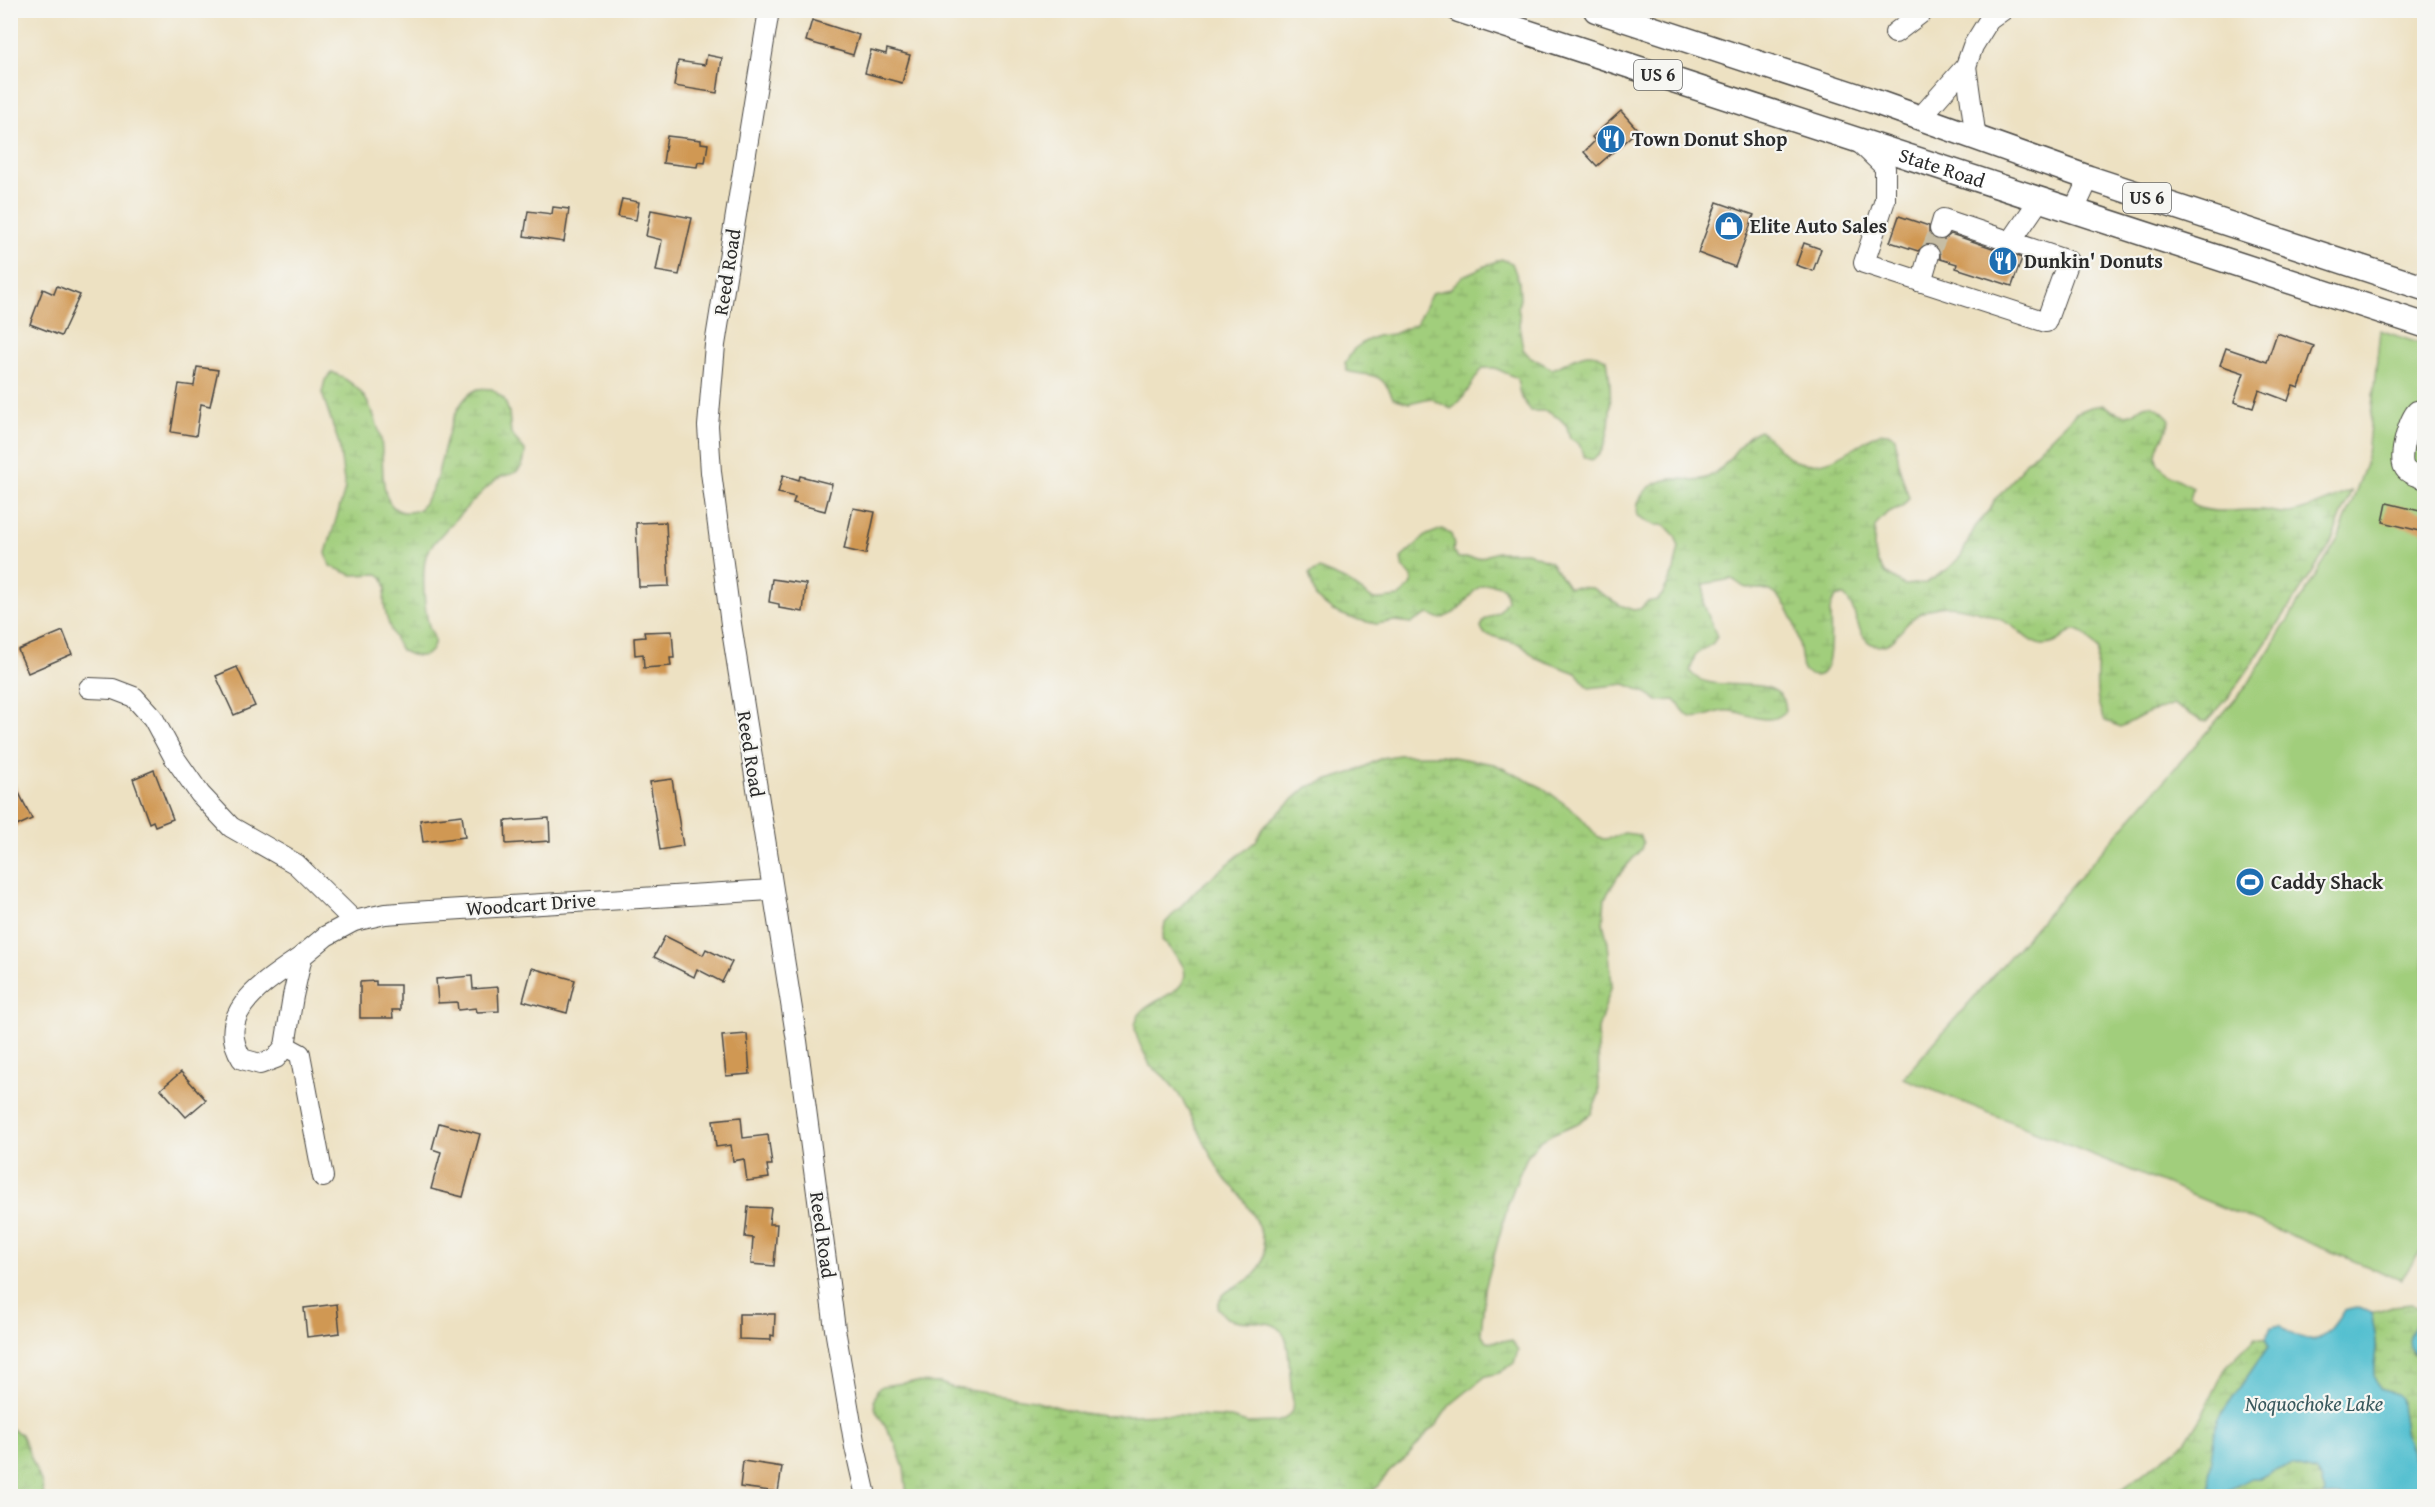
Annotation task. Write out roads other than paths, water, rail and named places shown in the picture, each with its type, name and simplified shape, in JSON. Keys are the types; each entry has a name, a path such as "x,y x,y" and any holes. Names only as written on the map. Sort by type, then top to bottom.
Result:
{"main road":[{"name":"State Road","path":"1459,10 2424,325"},
{"name":"State Road","path":"1596,10 1920,118 2089,178 2424,288"}],"street":[{"name":"Reed Road","path":"769,10 716,345 708,426 711,472 730,613 797,1041 835,1329 866,1497"},
{"path":"1895,33 1925,10"},
{"path":"1920,118 1966,66 1973,46 1989,21 2003,10"},
{"path":"1966,66 1976,139"},
{"path":"1856,139 1885,168 1885,200 1864,263 2046,322 2068,261 1943,219 1940,229"},
{"path":"2074,210 2089,178"},
{"path":"2010,243 2040,199"},
{"path":"1922,282 1929,255"},
{"path":"2424,410 2417,411 2411,418 2402,457 2403,466 2408,472 2424,479"},
{"path":"89,688 113,688 134,697 153,718 174,757 200,794 231,827 296,864 354,921"},
{"name":"Woodcart Drive","path":"285,1046 276,1058 260,1064 242,1059 233,1045 234,1020 244,1003 267,981 326,936 354,921 385,914 772,890"},
{"path":"302,956 292,996 285,1046 300,1054 323,1177"}],"water":[{"name":"Noquochoke Lake","path":"2357,1307 2371,1313 2376,1343 2375,1378 2379,1389 2397,1394 2400,1398 2406,1437 2420,1472 2424,1496 2324,1496 2325,1491 2321,1479 2315,1472 2292,1466 2274,1470 2260,1478 2251,1478 2223,1493 2217,1493 2210,1488 2209,1471 2217,1420 2268,1347 2266,1339 2271,1327 2279,1325 2300,1338 2316,1339 2330,1330 2344,1310"},
{"name":"Noquochoke Lake","path":"2424,1311 2424,1360 2411,1349 2409,1343 2412,1331"}],"tunnel":[{"path":"1929,255 1940,229"}],"place":[{"name":"Town Donut Shop","path":"1611,139"},
{"name":"Elite Auto Sales","path":"1729,226"},
{"name":"Dunkin' Donuts","path":"2003,261"},
{"name":"Caddy Shack","path":"2250,882"}]}
